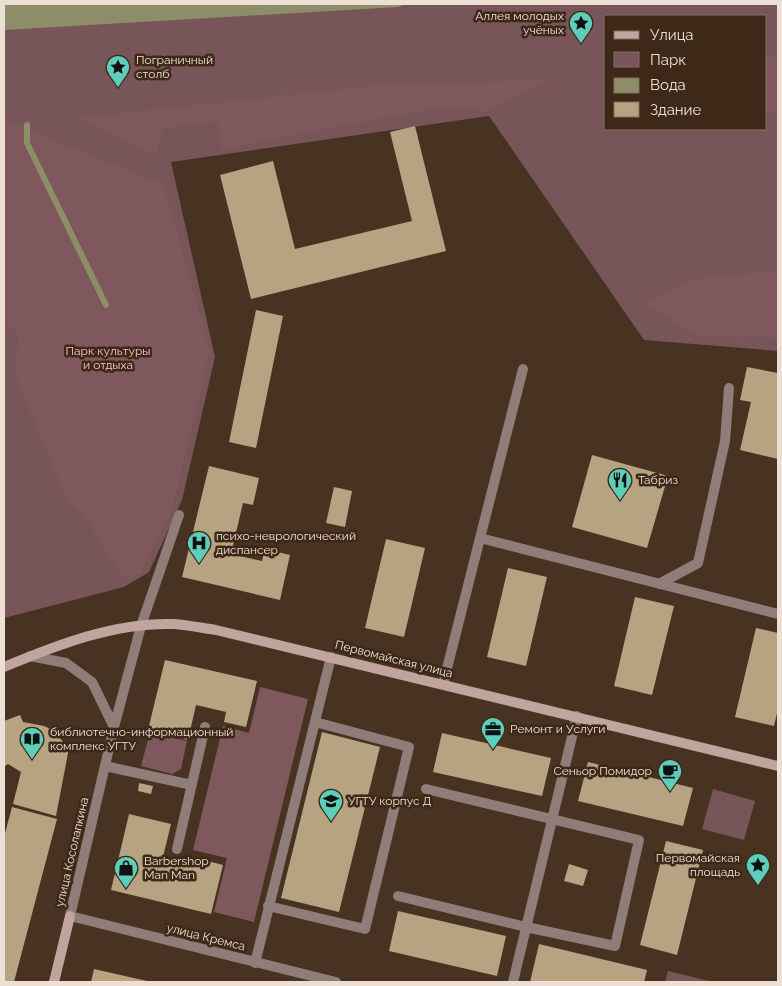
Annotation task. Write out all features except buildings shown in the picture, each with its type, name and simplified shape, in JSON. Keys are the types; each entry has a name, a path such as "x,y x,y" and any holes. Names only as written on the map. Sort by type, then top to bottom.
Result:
{"main road":[{"name":"Первомайская улица","path":"4,667 92,635 141,626 174,624 216,630 332,657 778,766"},
{"name":"улица Косолапкина","path":"54,982 70,916"}],"street":[{"path":"442,684 522,369"},
{"path":"659,584 698,563 724,441 729,388"},
{"name":"улица Косолапкина","path":"70,916 114,727 141,626 179,515"},
{"path":"480,538 778,614"},
{"path":"30,656 66,663 92,682 114,727"},
{"path":"254,962 332,657"},
{"path":"513,982 577,716"},
{"path":"268,906 365,929 409,746 315,722"},
{"path":"177,849 205,727"},
{"path":"105,766 192,786"},
{"path":"398,896 615,946 639,840 426,788"},
{"name":"улица Кремса","path":"70,916 336,982"}],"green space":[{"name":"Парк культуры и отдыха","path":"4,4 778,4 778,351 644,340 489,116 171,162 215,357 182,500 149,572 124,587 4,618"},
{"path":"778,55 778,114 767,113 767,56"},
{"path":"551,80 487,111 436,108 222,149 217,121 162,129 156,156 78,118 388,84"},
{"path":"4,121 164,185 210,351 171,513 140,573 123,579 91,526 64,493 15,375 18,335 4,322"},
{"path":"778,270 778,338 695,335 643,303 697,279"},
{"path":"260,687 308,699 254,922 214,912 227,858 193,850 223,726 249,733"},
{"path":"150,732 187,741 181,769 172,774 141,766"},
{"path":"713,789 755,801 744,840 702,829"},
{"path":"668,971 709,981 709,982 665,982"}],"water":[{"path":"4,4 404,4 399,7 4,30"}],"waterway":[{"path":"27,125 27,143 106,305"}],"place":[{"name":"Аллея молодых учёных","path":"581,44"},
{"name":"Пограничный столб","path":"118,88"},
{"name":"Табриз","path":"620,501"},
{"name":"психо-неврологический диспансер","path":"199,564"},
{"name":"Ремонт и Услуги","path":"493,750"},
{"name":"библиотечно-информационный комплекс УГТУ","path":"32,760"},
{"name":"Сеньор Помидор","path":"670,792"},
{"name":"УГТУ корпус Д","path":"331,822"},
{"name":"Первомайская площадь","path":"758,886"},
{"name":"Barbershop Man Man","path":"126,889"}]}
